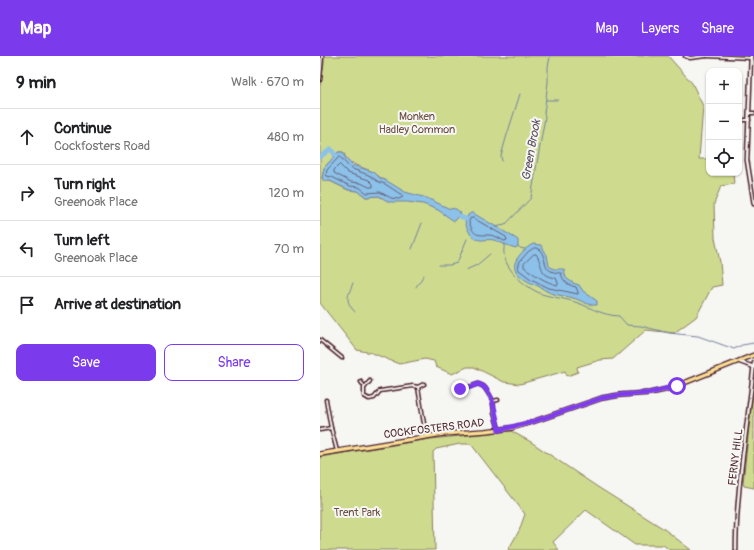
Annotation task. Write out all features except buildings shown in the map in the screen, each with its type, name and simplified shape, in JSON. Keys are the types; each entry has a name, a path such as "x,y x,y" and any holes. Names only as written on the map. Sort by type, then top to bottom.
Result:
{"main road":[{"name":"COCKFOSTERS ROAD","path":"320,454 426,436 499,430 532,422 602,398 650,393 669,389 740,362 754,355"}],"street":[{"path":"320,80 322,56"},
{"path":"686,56 751,57 747,160 754,204"},
{"path":"749,113 754,113"},
{"path":"742,120 749,120"},
{"path":"320,340 342,358"},
{"path":"740,362 754,367"},
{"name":"FERNY HILL","path":"736,550 736,522 740,474 754,363"},
{"path":"364,386 370,381"},
{"path":"361,382 364,386 364,396 369,399 374,398 380,391 413,386 418,387 424,384"},
{"path":"460,390 475,384 480,384 485,388 493,401 494,413 499,430"},
{"path":"418,387 426,436"},
{"path":"326,400 337,451"},
{"path":"493,401 498,400"},
{"path":"320,430 331,428"}],"green space":[{"name":"Monken Hadley Common","path":"324,56 668,56 692,83 703,106 699,159 706,159 706,176 733,176 734,184 721,186 714,204 715,238 720,262 722,285 712,287 696,317 674,333 646,330 613,359 600,360 577,367 578,372 567,376 565,371 520,384 504,382 474,367 467,367 452,374 436,367 434,361 425,359 399,364 372,353 357,350 320,303 320,87","holes":["338,152 343,152 352,163 373,172 387,181 386,194 382,198 379,196 366,197 358,191 348,190 330,181 324,181 322,178 324,168"]},
{"path":"754,380 754,488 744,486 743,483"},
{"name":"Trent Park","path":"511,431 531,442 596,486 664,529 691,550 670,550 663,545 635,545 586,510 553,542 559,550 508,550 519,531 525,514 471,444 460,444 436,449 433,452 435,550 320,550 320,457 430,439"}],"water":[{"path":"338,152 343,152 345,158 352,165 374,172 380,178 405,192 427,198 448,208 456,209 461,213 457,215 456,220 454,221 438,210 423,204 389,202 379,196 366,197 358,191 349,190 330,181 324,181 322,178 324,168"},
{"path":"471,213 518,240 518,246 516,248 494,240 478,240 472,236 465,222 468,215"},
{"path":"533,244 541,245 547,255 549,266 554,269 564,269 566,278 579,285 583,291 597,301 597,305 591,305 571,297 550,293 519,275 516,271 516,261 529,246"}],"waterway":[{"name":"Green Brook","path":"495,227 505,225 531,198 545,117 544,113 550,57"},
{"path":"502,161 501,156 520,94"},
{"path":"546,100 558,100"},
{"path":"320,157 331,149 335,155"},
{"path":"457,215 466,219"},
{"path":"412,249 422,223"},
{"path":"439,265 450,265 457,263 467,239"},
{"path":"505,244 505,260 515,276 530,288 545,295 574,302 603,313 619,316 627,325 641,326 669,333 698,336 734,349 742,345 754,343"},
{"path":"518,246 525,249"},
{"path":"466,270 477,265 490,254"},
{"path":"416,287 424,275"},
{"path":"353,283 348,301 355,312"}],"route":[{"path":"460,389 468,388 475,384 480,384 485,388 493,401 494,413 499,430 532,422 602,398 650,393 677,386"}]}
